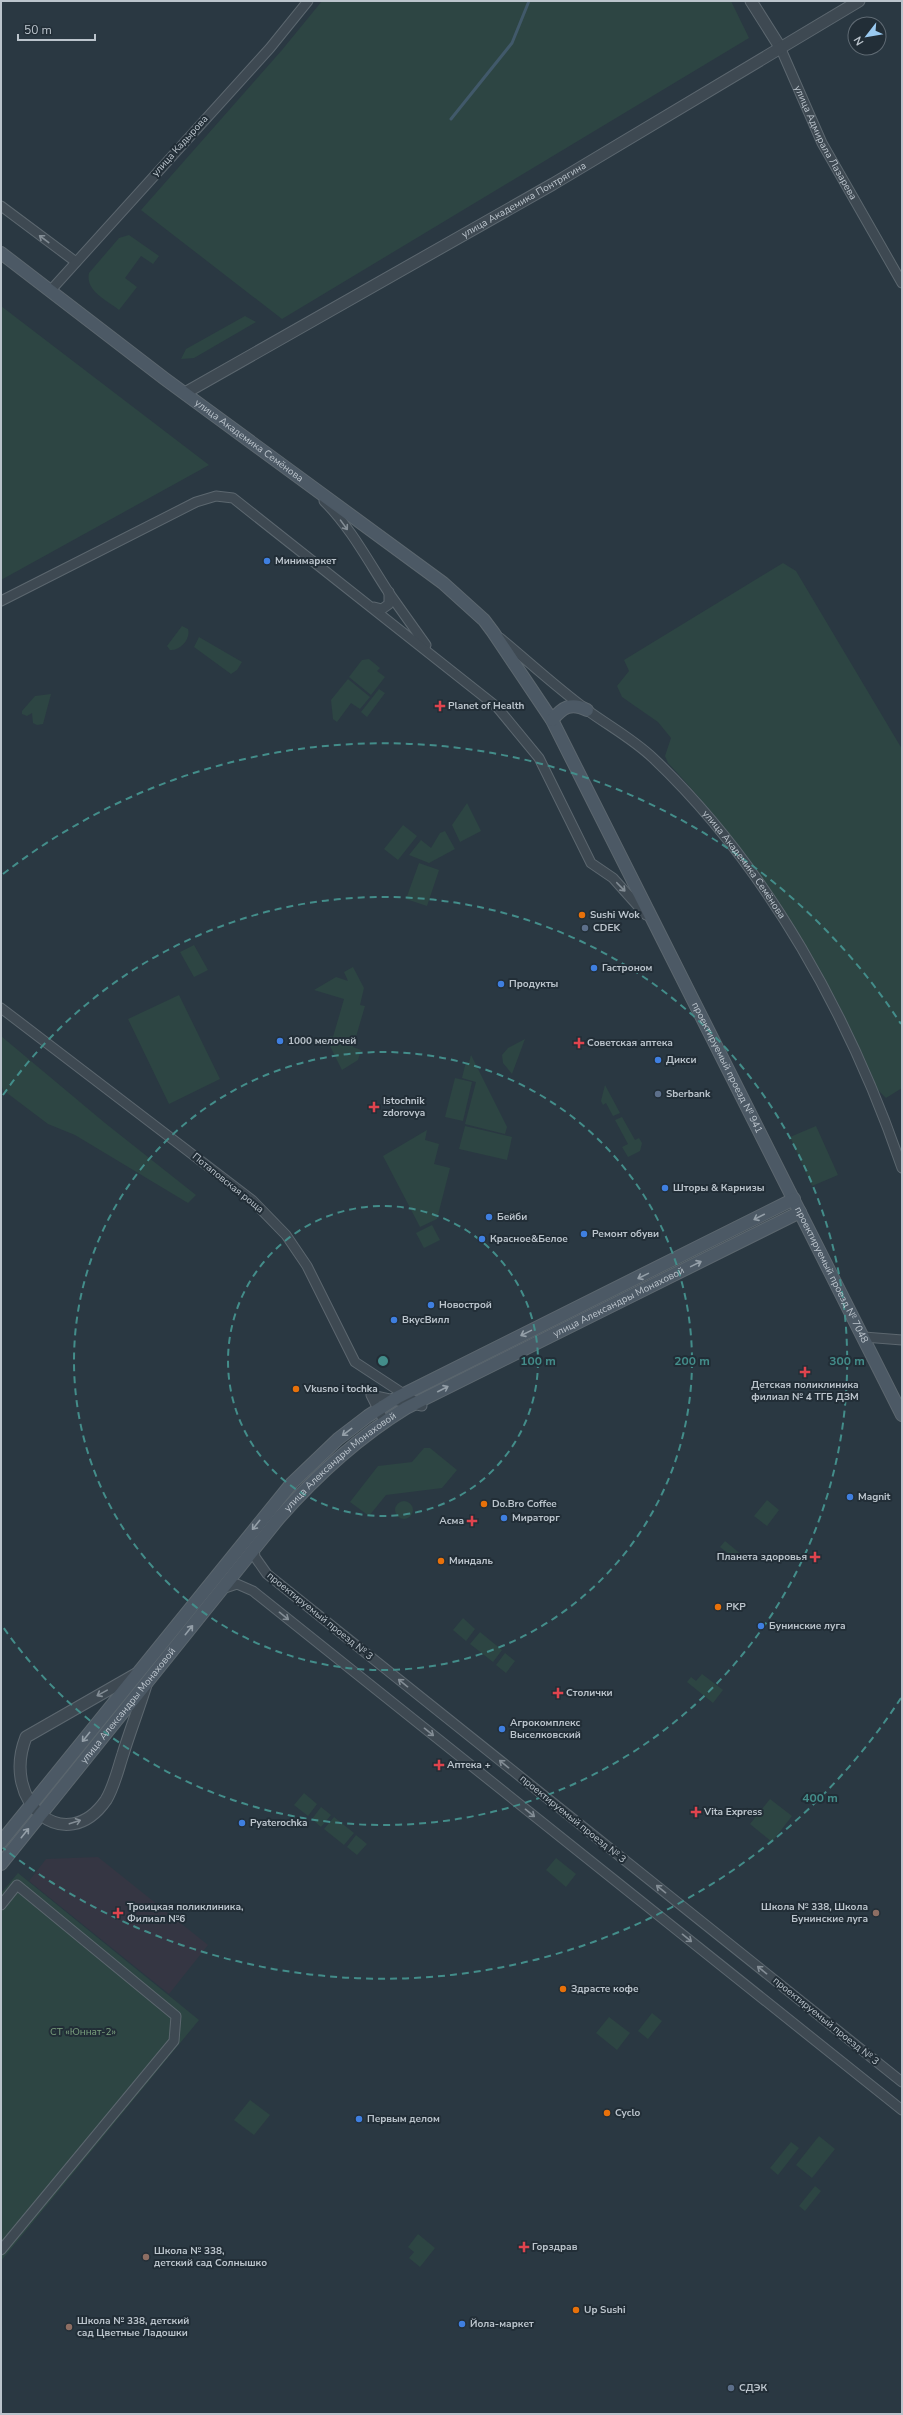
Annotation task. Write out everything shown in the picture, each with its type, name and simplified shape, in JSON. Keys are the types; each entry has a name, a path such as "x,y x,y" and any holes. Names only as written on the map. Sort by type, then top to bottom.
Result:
{"main road":[{"name":"улица Академика Семёнова","path":"1,253 186,393 443,583 484,620 552,720 661,935"},
{"path":"552,720 562,709 570,706 576,705 587,710"},
{"name":"проектируемый проезд № 941","path":"661,935 794,1199"},
{"name":"проектируемый проезд № 7048","path":"794,1199 902,1415"},
{"name":"улица Александры Монаховой","path":"1,1842 136,1674 292,1484 332,1444 378,1409 418,1387 794,1199"},
{"name":"улица Александры Монаховой","path":"1,1864 254,1548 312,1481 354,1443 384,1421 451,1385 800,1212"}],"street":[{"name":"улица Кадырова","path":"51,290 270,48 308,1"},
{"name":"улица Адмирала Лазарева","path":"751,1 780,47 822,143 902,283"},
{"name":"улица Академика Понтрягина","path":"186,393 553,184 859,1"},
{"path":"1,206 76,262"},
{"path":"299,476 336,513 369,558 389,592 434,655"},
{"path":"1,601 196,502 209,497 223,496 241,502 489,699 529,744 539,758 591,863 624,889 661,935"},
{"path":"374,607 382,609 389,604 389,592"},
{"name":"улица Академика Семёнова","path":"493,632 587,710 630,739 652,758 684,790 725,836 779,912 813,968 846,1030 898,1145 902,1168"},
{"name":"Потаповская роща","path":"1,1008 228,1180 272,1219 307,1266 355,1362 422,1406 371,1395 384,1421"},
{"path":"864,1337 902,1340"},
{"name":"проектируемый проезд № 3","path":"254,1548 256,1557 267,1574 902,2082"},
{"path":"221,1589 237,1584 253,1591 902,2110"},
{"path":"136,1674 26,1737 16,1750 11,1764 10,1777 13,1791 26,1811 37,1819 62,1825 77,1822 95,1812 106,1800 147,1682"},
{"path":"1,1905 17,1884 176,2016 174,2041 1,2250"}],"shaded area":[{"name":"Троицкая поликлиника, Филиал №6","path":"98,1857 208,1945 169,1994 29,1881 46,1859"}],"green space":[{"path":"322,1 731,1 749,38 282,319 141,210 282,50"},
{"path":"129,235 159,256 153,264 141,256 125,278 137,287 119,310 103,299 94,290 90,285 89,273 119,238"},
{"path":"1,306 209,465 1,580"},
{"path":"245,316 256,322 194,358 181,359 186,349"},
{"path":"783,563 796,571 902,749 902,1088 886,1098 878,1090 837,1001 788,917 761,876 732,837 701,799 668,763 665,756 671,738 658,722 622,697 617,686 629,671 624,660"},
{"path":"182,626 188,629 188,637 184,644 177,649 170,650 167,646"},
{"path":"199,637 242,662 237,670 231,674 194,647"},
{"path":"369,659 380,668 377,671 385,677 371,695 349,677 362,660"},
{"path":"348,679 370,697 360,709 351,703 337,722 333,719 331,700"},
{"path":"379,689 385,693 367,717 361,712"},
{"path":"51,694 43,724 37,725 33,723 32,713 27,716 22,714 22,711 35,696"},
{"path":"467,803 481,831 460,842 452,825"},
{"path":"403,825 417,836 398,860 384,849"},
{"path":"445,831 455,849 429,863 409,855 421,840 431,848 440,833"},
{"path":"419,863 439,870 427,906 406,899"},
{"path":"194,945 208,970 194,977 180,952"},
{"path":"353,967 364,988 360,1005 365,1006 353,1047 361,1050 358,1060 342,1070 328,1042 330,1036 333,1037 344,999 314,990 336,977 348,981 344,972"},
{"path":"179,995 220,1079 169,1104 128,1019"},
{"path":"1,1036 105,1123 196,1195 188,1203 75,1135 48,1124 3,1090 1,1083"},
{"path":"525,1039 512,1074 503,1063 502,1055 508,1048"},
{"path":"471,1055 507,1127 505,1134 465,1124 476,1082 462,1078 466,1062 469,1063"},
{"path":"455,1078 472,1082 463,1121 445,1117"},
{"path":"605,1085 620,1113 613,1116 606,1103 603,1105 601,1101"},
{"path":"622,1117 635,1140 639,1138 642,1143 640,1151 628,1157 622,1147 628,1144 615,1120"},
{"path":"465,1126 512,1137 507,1160 459,1149"},
{"path":"816,1126 838,1175 812,1186 790,1137"},
{"path":"427,1130 425,1140 439,1144 434,1164 450,1168 437,1219 420,1227 383,1156"},
{"path":"432,1225 440,1240 424,1248 416,1233"},
{"path":"424,1448 430,1448 457,1470 442,1488 386,1495 369,1516 350,1502 378,1466 412,1462"},
{"path":"767,1500 779,1510 767,1526 754,1516"},
{"path":"404,1501 410,1504 413,1510 410,1516 404,1519 398,1516 395,1510 398,1504"},
{"path":"725,1541 742,1555 738,1561 720,1547"},
{"path":"463,1618 475,1629 466,1641 453,1630"},
{"path":"480,1632 502,1650 493,1662 470,1644"},
{"path":"505,1653 515,1661 506,1673 496,1665"},
{"path":"702,1674 723,1690 713,1703 687,1682 691,1677 696,1681"},
{"path":"304,1793 317,1804 308,1816 294,1805"},
{"path":"770,1799 792,1816 772,1842 750,1824"},
{"path":"321,1807 331,1815 321,1827 312,1819"},
{"path":"334,1817 354,1833 344,1845 324,1829"},
{"path":"356,1835 367,1844 357,1855 347,1847"},
{"path":"556,1858 576,1874 566,1887 546,1870"},
{"name":"СТ «Юннат-2»","path":"18,1873 199,2020 1,2261 1,1893"},
{"path":"652,2013 662,2021 648,2039 638,2031"},
{"path":"609,2017 630,2033 617,2050 596,2033"},
{"path":"250,2100 270,2115 254,2135 234,2120"},
{"path":"819,2136 835,2149 812,2178 796,2165"},
{"path":"791,2142 799,2148 778,2175 770,2168"},
{"path":"815,2186 821,2191 805,2211 799,2206"},
{"path":"418,2234 435,2248 420,2267 409,2258 414,2252 408,2247"}],"waterway":[{"path":"451,119 512,43 529,1"}],"place":[{"name":"Минимаркет","path":"267,561"},
{"name":"Planet of Health","path":"440,706"},
{"name":"Sushi Wok","path":"582,915"},
{"name":"CDEK","path":"585,928"},
{"name":"Гастроном","path":"594,968"},
{"name":"Продукты","path":"501,984"},
{"name":"1000 мелочей","path":"280,1041"},
{"name":"Советская аптека","path":"579,1043"},
{"name":"Дикси","path":"658,1060"},
{"name":"Sberbank","path":"658,1094"},
{"name":"Istochnik zdorovya","path":"374,1107"},
{"name":"Шторы & Карнизы","path":"665,1188"},
{"name":"Бейби","path":"489,1217"},
{"name":"Ремонт обуви","path":"584,1234"},
{"name":"Красное&Белое","path":"482,1239"},
{"name":"Новострой","path":"431,1305"},
{"name":"ВкусВилл","path":"394,1320"},
{"name":"Детская поликлиника филиал № 4 ТГБ ДЗМ","path":"805,1372"},
{"name":"Vkusno i tochka","path":"296,1389"},
{"name":"Magnit","path":"850,1497"},
{"name":"Do.Bro Coffee","path":"484,1504"},
{"name":"Мираторг","path":"504,1518"},
{"name":"Асма","path":"472,1521"},
{"name":"Планета здоровья","path":"815,1557"},
{"name":"Миндаль","path":"441,1561"},
{"name":"PKP","path":"718,1607"},
{"name":"Бунинские луга","path":"761,1626"},
{"name":"Столички","path":"558,1693"},
{"name":"Агрокомплекс Выселковский","path":"502,1729"},
{"name":"Аптека +","path":"439,1765"},
{"name":"Vita Express","path":"696,1812"},
{"name":"Pyaterochka","path":"242,1823"},
{"name":"Троицкая поликлиника, Филиал №6","path":"118,1913"},
{"name":"Школа № 338, Школа Бунинские луга","path":"876,1913"},
{"name":"Здрасте кофе","path":"563,1989"},
{"name":"Cyclo","path":"607,2113"},
{"name":"Первым делом","path":"359,2119"},
{"name":"Горздрав","path":"524,2247"},
{"name":"Школа № 338, детский сад Солнышко","path":"146,2257"},
{"name":"Up Sushi","path":"576,2310"},
{"name":"Йола-маркет","path":"462,2324"},
{"name":"Школа № 338, детский сад Цветные Ладошки","path":"69,2327"},
{"name":"СДЭК","path":"731,2388"}]}
